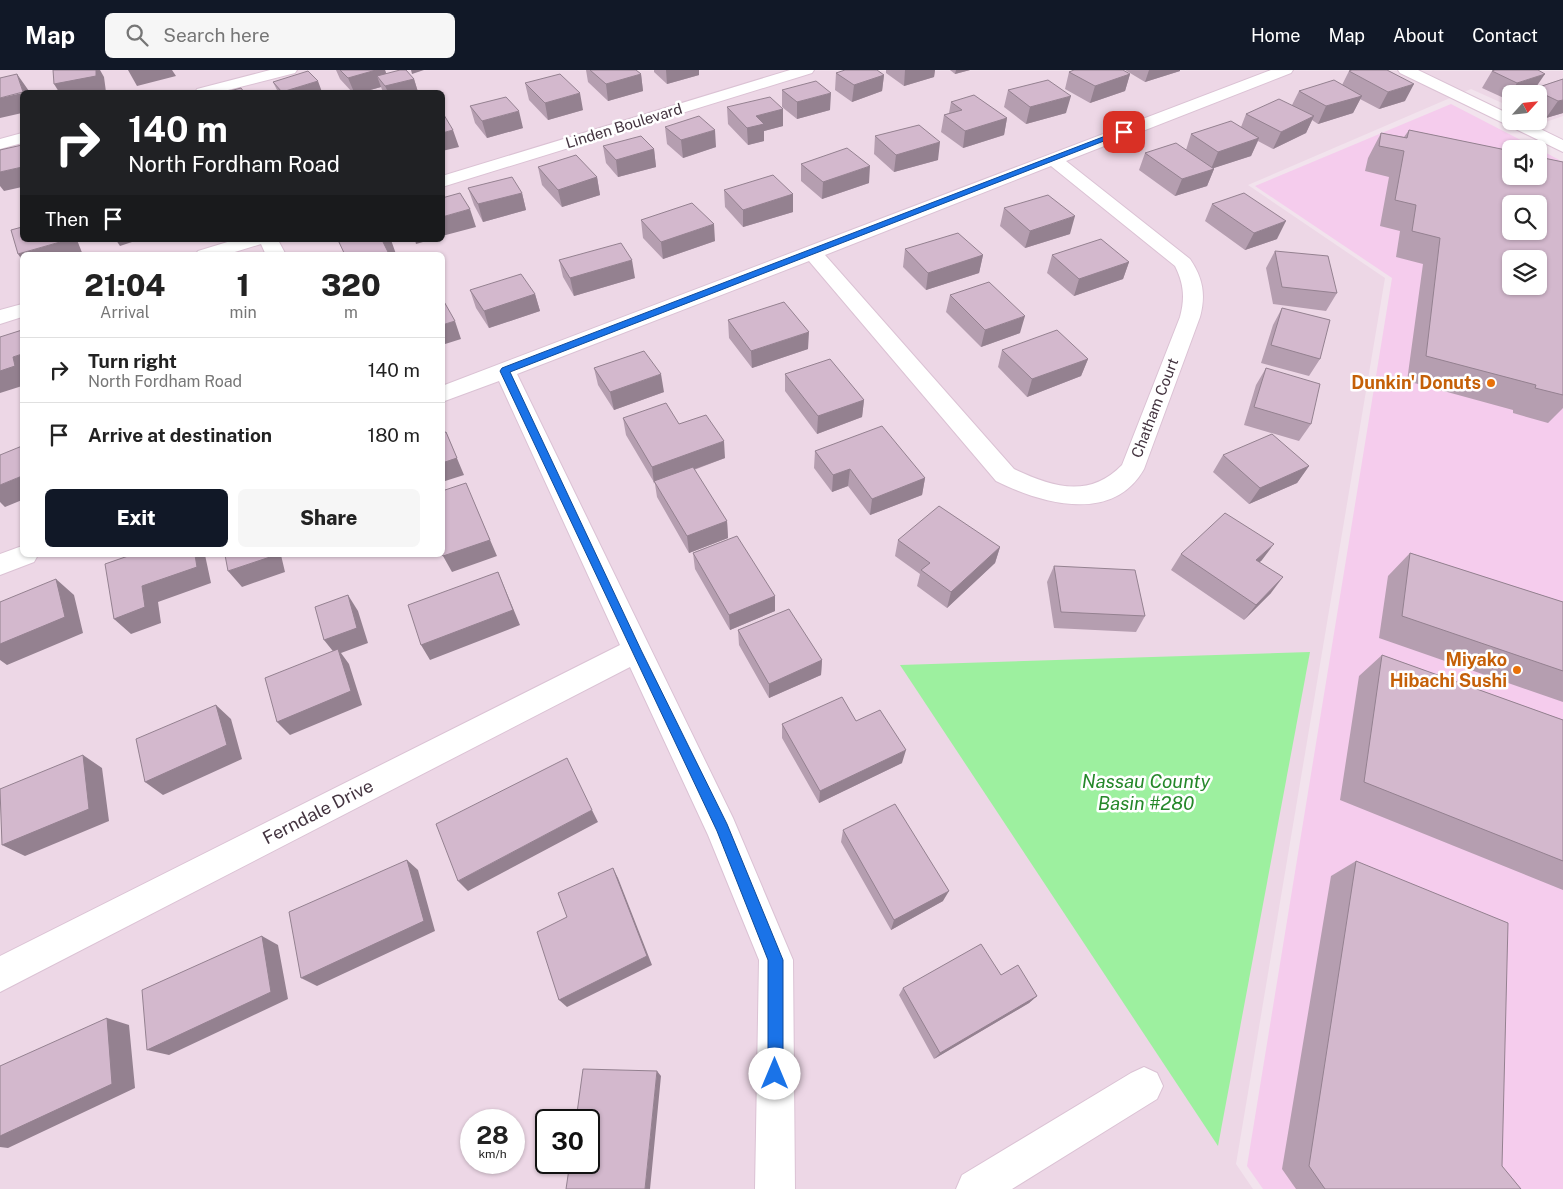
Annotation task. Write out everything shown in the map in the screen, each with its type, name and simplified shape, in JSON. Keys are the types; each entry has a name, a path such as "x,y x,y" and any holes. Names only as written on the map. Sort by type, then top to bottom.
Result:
{"street":[{"path":"211,90 289,70"},
{"name":"Linden Boulevard","path":"445,181 806,70"},
{"path":"445,394 1284,70"},
{"path":"1406,70 1563,147"},
{"path":"0,144 20,139"},
{"name":"Chatham Court","path":"812,252 1005,476 1034,490 1059,496 1085,496 1114,487 1132,469 1190,317 1195,300 1193,280 1183,263 1052,159"},
{"path":"215,252 247,242"},
{"path":"0,317 20,311"},
{"path":"505,371 722,829 776,960 775,1189"},
{"path":"0,564 20,557"},
{"name":"Ferndale Drive","path":"0,975 636,650"},
{"path":"976,1189 1144,1086"}],"shaded area":[{"path":"0,70 1563,71 1563,116 1548,121 1548,85 1502,85 1502,103 1471,89 1248,185 1385,278 1236,1164 1253,1189 0,1189"},
{"path":"1451,104 1521,140 1502,140 1502,185 1547,185 1547,153 1563,162 1563,1189 1263,1189 1247,1166 1392,278 1255,186"}],"water":[{"name":"Nassau County Basin #280","path":"1310,652 1218,1146 900,665"}],"building":[{"path":"53,70 96,70 96,76 54,84"},
{"path":"340,70 376,70 348,78"},
{"path":"406,70 414,79 385,86 377,76"},
{"path":"590,70 636,70 641,74 606,84"},
{"path":"845,70 877,70 884,75 854,85 836,73"},
{"path":"1074,70 1123,70 1130,74 1095,86 1069,72"},
{"path":"1387,70 1414,84 1388,92 1349,71"},
{"path":"1538,70 1545,74 1517,83 1492,71"},
{"path":"308,71 318,81 289,90 280,90 273,82"},
{"path":"17,74 22,90 20,90 20,93 0,98 0,78"},
{"path":"560,74 580,93 545,103 525,83"},
{"path":"1563,79 1563,100 1558,101 1548,96 1548,85 1545,85"},
{"path":"1048,80 1071,96 1030,107 1008,90"},
{"path":"1334,80 1362,96 1326,106 1299,91"},
{"path":"816,81 831,93 797,102 782,90"},
{"path":"974,95 1007,118 965,131 944,115 962,110 951,102"},
{"path":"506,97 519,111 482,121 470,106"},
{"path":"770,97 783,109 756,116 764,124 747,128 727,107"},
{"path":"1279,99 1314,116 1281,132 1246,114"},
{"path":"699,116 715,130 681,140 665,127"},
{"path":"445,117 453,130 445,132"},
{"path":"1231,121 1259,138 1218,152 1191,134"},
{"path":"919,125 940,142 896,155 875,136"},
{"path":"1409,130 1502,149 1502,185 1547,185 1547,159 1563,162 1563,395 1535,388 1536,385 1426,356 1440,238 1412,231 1416,205 1395,200 1404,151 1379,146 1381,133 1407,138"},
{"path":"641,136 654,149 616,160 603,146"},
{"path":"1176,143 1214,169 1182,179 1145,153"},
{"path":"20,145 20,167 0,172 0,150"},
{"path":"847,148 870,166 823,182 801,164"},
{"path":"576,155 597,177 558,190 538,167"},
{"path":"773,175 793,194 743,210 724,190"},
{"path":"512,177 522,193 478,204 468,188"},
{"path":"460,193 470,209 445,216 445,197"},
{"path":"1244,193 1286,221 1254,233 1212,204"},
{"path":"1048,195 1075,216 1030,231 1004,208"},
{"path":"692,203 714,224 661,242 641,220"},
{"path":"20,228 20,242 60,242 18,254 11,230"},
{"path":"958,233 983,255 928,273 905,249"},
{"path":"1101,239 1129,262 1079,279 1052,255"},
{"path":"339,242 383,242 388,252 344,252"},
{"path":"621,243 632,260 570,278 559,260"},
{"path":"1275,251 1328,256 1337,293 1282,287"},
{"path":"521,274 535,294 484,311 470,290"},
{"path":"989,282 1025,316 985,330 950,295"},
{"path":"784,302 809,332 751,351 728,320"},
{"path":"445,303 455,321 445,324"},
{"path":"1282,308 1330,320 1320,359 1271,345"},
{"path":"1057,330 1088,359 1032,379 1002,350"},
{"path":"20,331 20,355 13,357 15,366 0,371 0,337"},
{"path":"644,351 661,374 610,392 594,368"},
{"path":"830,359 864,400 818,416 785,374"},
{"path":"1266,368 1320,384 1311,424 1254,407"},
{"path":"666,403 679,424 706,415 724,441 652,467 623,418"},
{"path":"882,426 925,478 872,499 850,469 833,475 815,451"},
{"path":"445,432 457,458 445,462"},
{"path":"1272,434 1309,466 1260,488 1223,455"},
{"path":"20,447 20,477 0,485 0,455"},
{"path":"693,467 727,521 687,536 654,481"},
{"path":"466,483 490,540 445,555 445,490"},
{"path":"939,506 1000,547 951,592 921,570 930,563 898,540"},
{"path":"1225,513 1274,544 1256,560 1283,577 1256,605 1181,554"},
{"path":"737,536 775,596 729,615 693,553"},
{"path":"1410,553 1563,602 1563,671 1402,616"},
{"path":"125,557 195,557 197,567 142,586 145,607 114,619 105,564"},
{"path":"225,557 270,557 228,571"},
{"path":"1054,566 1135,570 1145,616 1061,612"},
{"path":"498,572 513,610 421,645 408,605"},
{"path":"56,579 65,617 0,644 0,602"},
{"path":"348,595 357,628 324,640 315,607"},
{"path":"789,609 822,660 769,684 738,630"},
{"path":"338,649 351,691 277,722 265,678"},
{"path":"1382,655 1563,720 1563,861 1364,782"},
{"path":"842,697 856,721 880,710 906,750 820,791 782,724"},
{"path":"216,705 227,745 145,782 136,739"},
{"path":"83,755 89,809 2,845 0,789"},
{"path":"567,758 592,810 458,881 436,824"},
{"path":"895,804 949,891 894,920 843,830"},
{"path":"407,860 424,921 301,978 289,912"},
{"path":"1356,861 1508,923 1502,1166 1521,1189 1325,1189 1309,1166"},
{"path":"613,868 647,956 559,1000 537,932 567,917 558,893"},
{"path":"262,936 271,992 147,1050 142,990"},
{"path":"981,944 1001,975 1018,965 1037,996 940,1053 903,988"},
{"path":"107,1018 112,1084 0,1136 0,1066"},
{"path":"583,1069 657,1071 645,1189 566,1189 568,1174 600,1174 600,1109 578,1109"}],"place":[{"name":"Dunkin' Donuts","path":"1491,383"},
{"name":"Miyako Hibachi Sushi","path":"1517,670"}],"route":[{"path":"775,1074 776,960 722,829 505,371 1124,132"}]}
